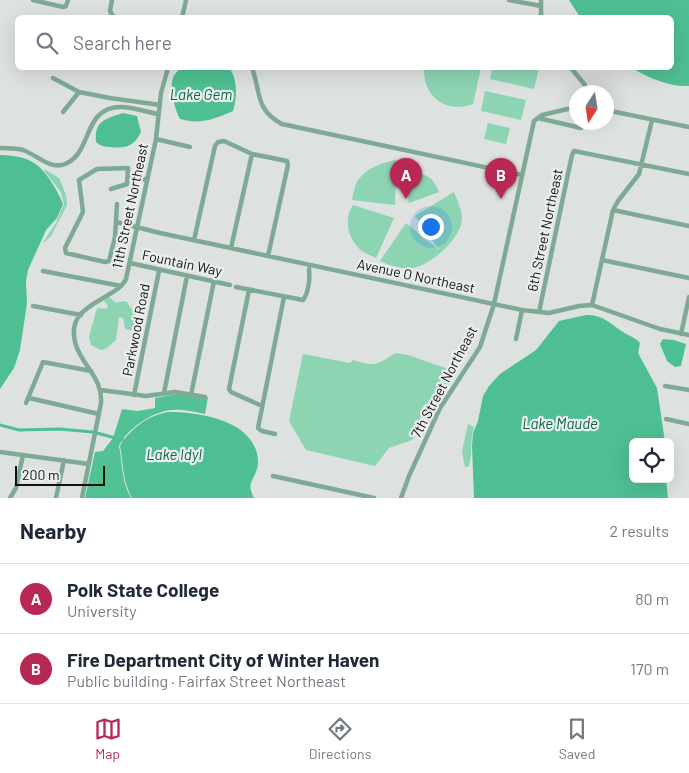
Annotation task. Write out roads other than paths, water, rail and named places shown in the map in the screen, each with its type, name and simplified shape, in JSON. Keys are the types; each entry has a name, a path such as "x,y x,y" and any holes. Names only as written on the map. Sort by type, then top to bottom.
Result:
{"street":[{"path":"33,0 66,6 68,0"},
{"path":"112,0 112,15"},
{"path":"184,15 186,0"},
{"path":"509,0 541,6"},
{"path":"540,0 541,15"},
{"name":"11th Street Northeast","path":"81,315 86,308 121,286 126,279 156,139 158,114 168,70"},
{"path":"253,70 260,103 272,119 282,124 522,175"},
{"path":"572,70 583,85"},
{"path":"53,78 79,92 160,105"},
{"path":"63,112 79,92"},
{"path":"0,148 20,149 48,164 59,165 67,163 74,158 96,118 110,108 125,107 158,114"},
{"path":"538,118 542,114 569,108"},
{"path":"614,112 689,127"},
{"path":"538,118 569,125"},
{"name":"7th Street Northeast","path":"401,498 408,476 440,408 480,346 494,304 532,127 534,121 538,118"},
{"path":"592,305 614,210 618,201 638,176 652,120"},
{"path":"156,139 190,147"},
{"path":"194,240 215,146 218,142 224,141 252,154 287,161 268,256"},
{"name":"6th Street Northeast","path":"539,312 573,153 579,151 642,164"},
{"path":"231,248 252,154"},
{"path":"642,164 689,174"},
{"path":"111,189 127,184 128,168 97,169 79,180 84,212 64,252 105,262 109,261 115,237 117,204"},
{"path":"514,174 520,184"},
{"path":"129,176 147,180"},
{"path":"614,210 689,226"},
{"name":"Avenue O Northeast","path":"116,222 309,267 522,310 549,313 578,306 592,305 642,324 689,335"},
{"path":"602,260 689,278"},
{"name":"Fountain Way","path":"130,263 159,271 230,285"},
{"path":"236,287 303,300 308,286 306,276 309,267"},
{"path":"43,271 121,286"},
{"name":"Parkwood Road","path":"134,395 159,271"},
{"path":"164,393 187,276"},
{"path":"191,395 214,282"},
{"path":"249,290 229,389 231,392 262,406"},
{"path":"275,434 262,432 258,428 284,297"},
{"path":"681,334 689,297"},
{"path":"33,306 81,315 75,328 75,340 78,350 101,390 99,414 82,498"},
{"path":"516,339 522,310"},
{"path":"91,371 44,362 27,400 99,414"},
{"path":"665,386 689,390"},
{"path":"101,390 146,396 175,392 205,397"},
{"path":"666,419 689,424"},
{"path":"0,452 89,464"},
{"path":"10,498 16,488 23,455"},
{"path":"56,498 64,460"},
{"path":"273,476 374,498"}],"water":[{"path":"569,0 689,0 689,86 659,81 636,70 674,70 674,15 579,15"},
{"name":"Lake Gem","path":"179,70 230,70 236,89 233,111 201,121 180,119 172,93 172,82"},
{"path":"123,113 137,116 141,132 135,141 125,147 105,146 96,142 99,125 106,119"},
{"path":"0,155 22,158 38,166 51,182 63,204 57,218 46,230 28,270 26,281 27,303 20,350 14,368 0,389"},
{"name":"Lake Maude","path":"592,315 602,318 640,343 638,353 657,388 664,438 629,438 629,483 666,483 668,498 474,498 473,433 478,421 483,396 500,374 536,350 559,321"},
{"path":"663,339 686,344 681,366 675,367 667,361 660,344"},
{"name":"Lake Idyl","path":"168,412 195,414 224,421 237,427 247,436 255,447 258,461 257,470 250,485 254,498 132,498 125,478 120,446 129,434 141,424 154,416"}],"waterway":[{"path":"0,425 19,430 59,429 93,432 123,440"}],"place":[{"name":"Polk State College","path":"406,199"},
{"name":"Fire Department City of Winter Haven","path":"501,199"}]}
